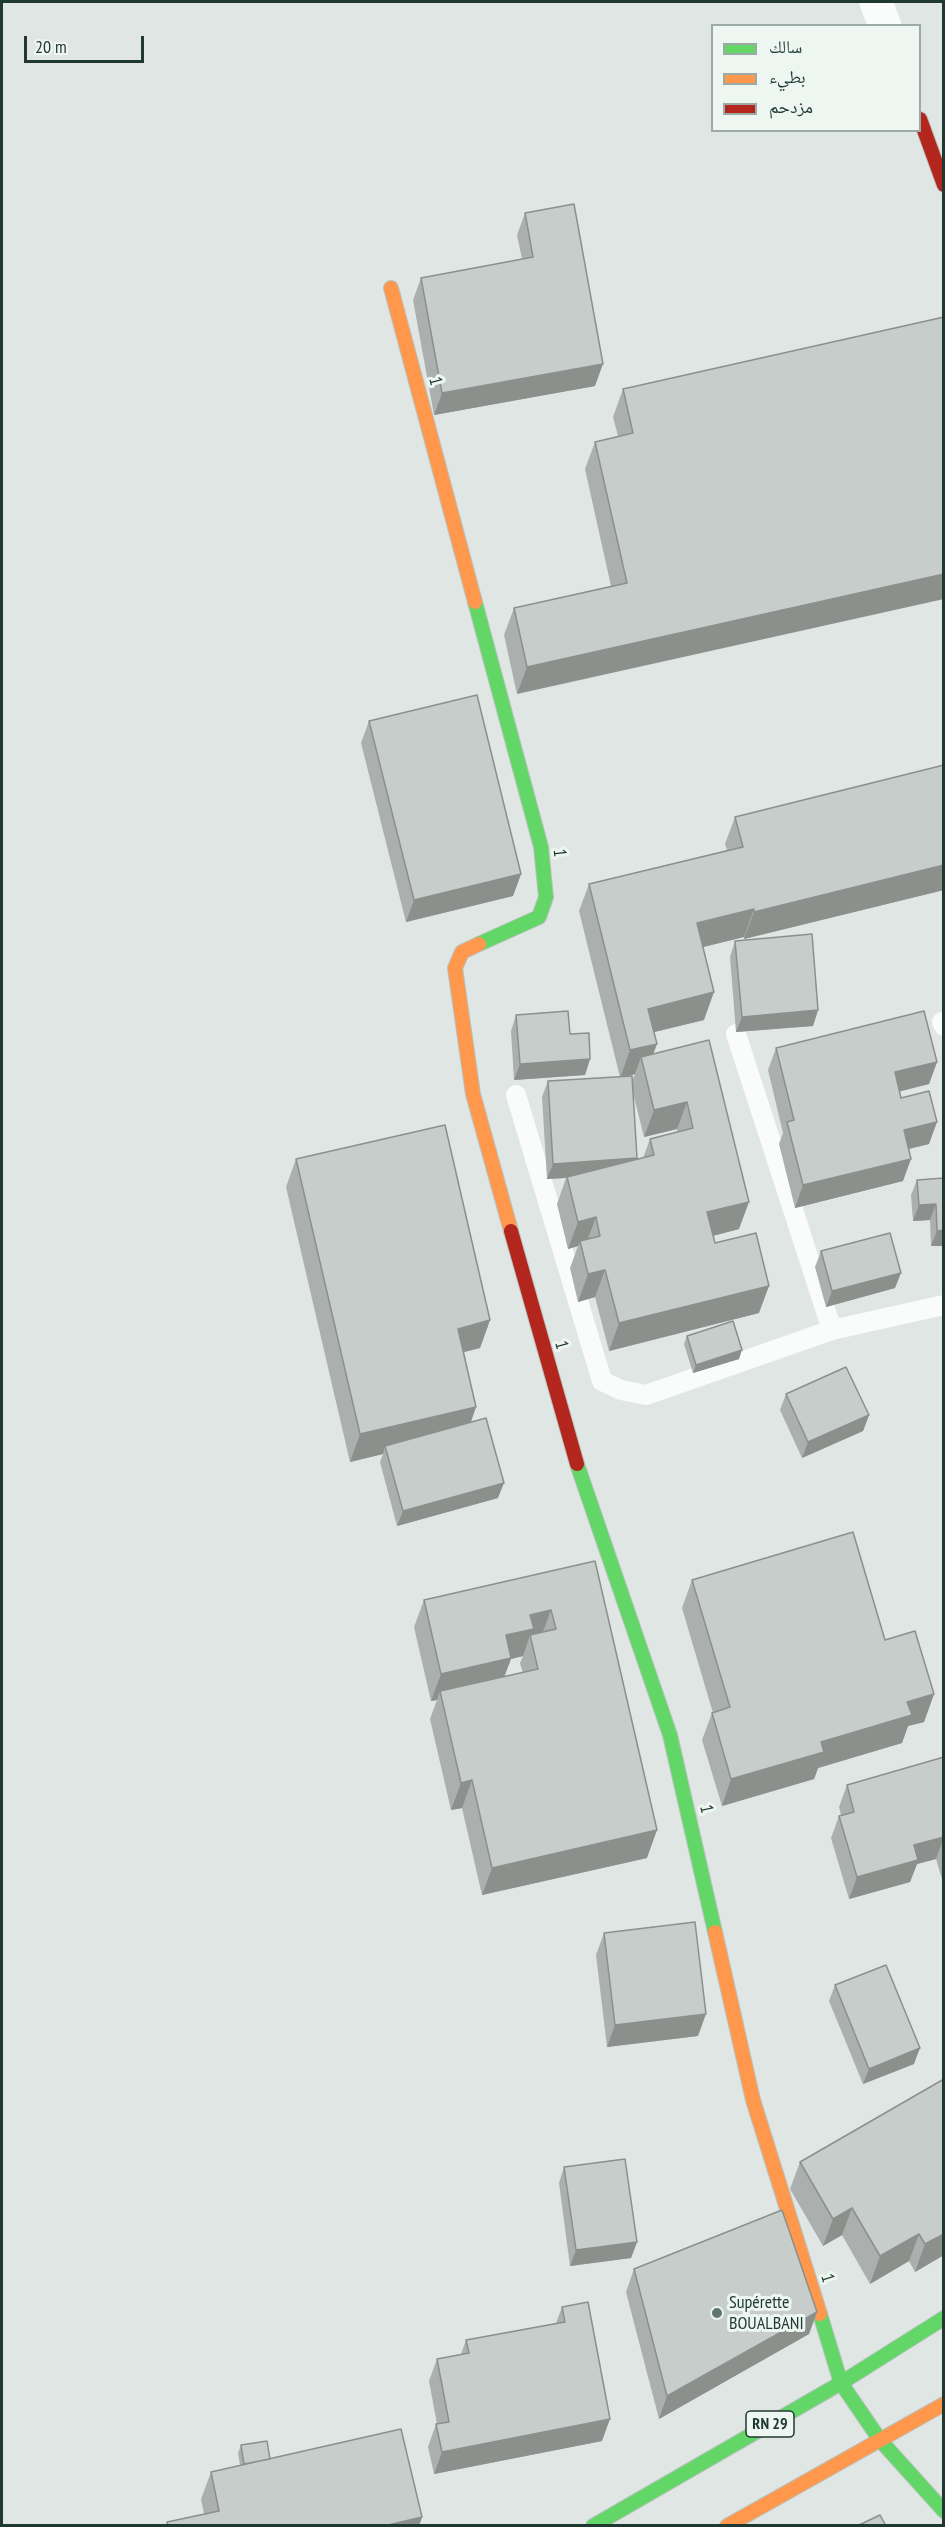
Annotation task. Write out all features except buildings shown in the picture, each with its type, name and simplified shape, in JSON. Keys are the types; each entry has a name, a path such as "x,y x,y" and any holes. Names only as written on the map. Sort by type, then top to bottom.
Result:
{"main road":[{"path":"921,122 944,185"},
{"name":"1","path":"391,288 541,847 546,897 539,917 462,952 455,968 474,1094 566,1431 670,1735 753,2100 841,2383 879,2440 944,2511"},
{"name":"RN 29","path":"593,2526 841,2383 944,2318"},
{"path":"727,2526 944,2404"}],"street":[{"path":"876,2 884,24"}],"lane":[{"path":"736,1034 831,1330"},
{"path":"516,1095 602,1381 621,1390 646,1395 831,1330 944,1305"}],"traffic: fast":[{"path":"475,602 541,847 546,897 539,917 479,944"},
{"path":"577,1464 670,1735 715,1932"},
{"path":"820,2314 841,2383 880,2440 944,2511"},
{"path":"593,2526 841,2383 944,2318"}],"traffic: slow":[{"path":"391,288 475,602"},
{"path":"479,944 462,952 455,968 473,1094 511,1231"},
{"path":"715,1932 753,2100 820,2314"},
{"path":"727,2526 944,2404"}],"traffic: jam":[{"path":"921,122 944,185"},
{"path":"511,1231 577,1464"}],"place":[{"name":"Supérette BOUALBANI","path":"717,2313"}]}
